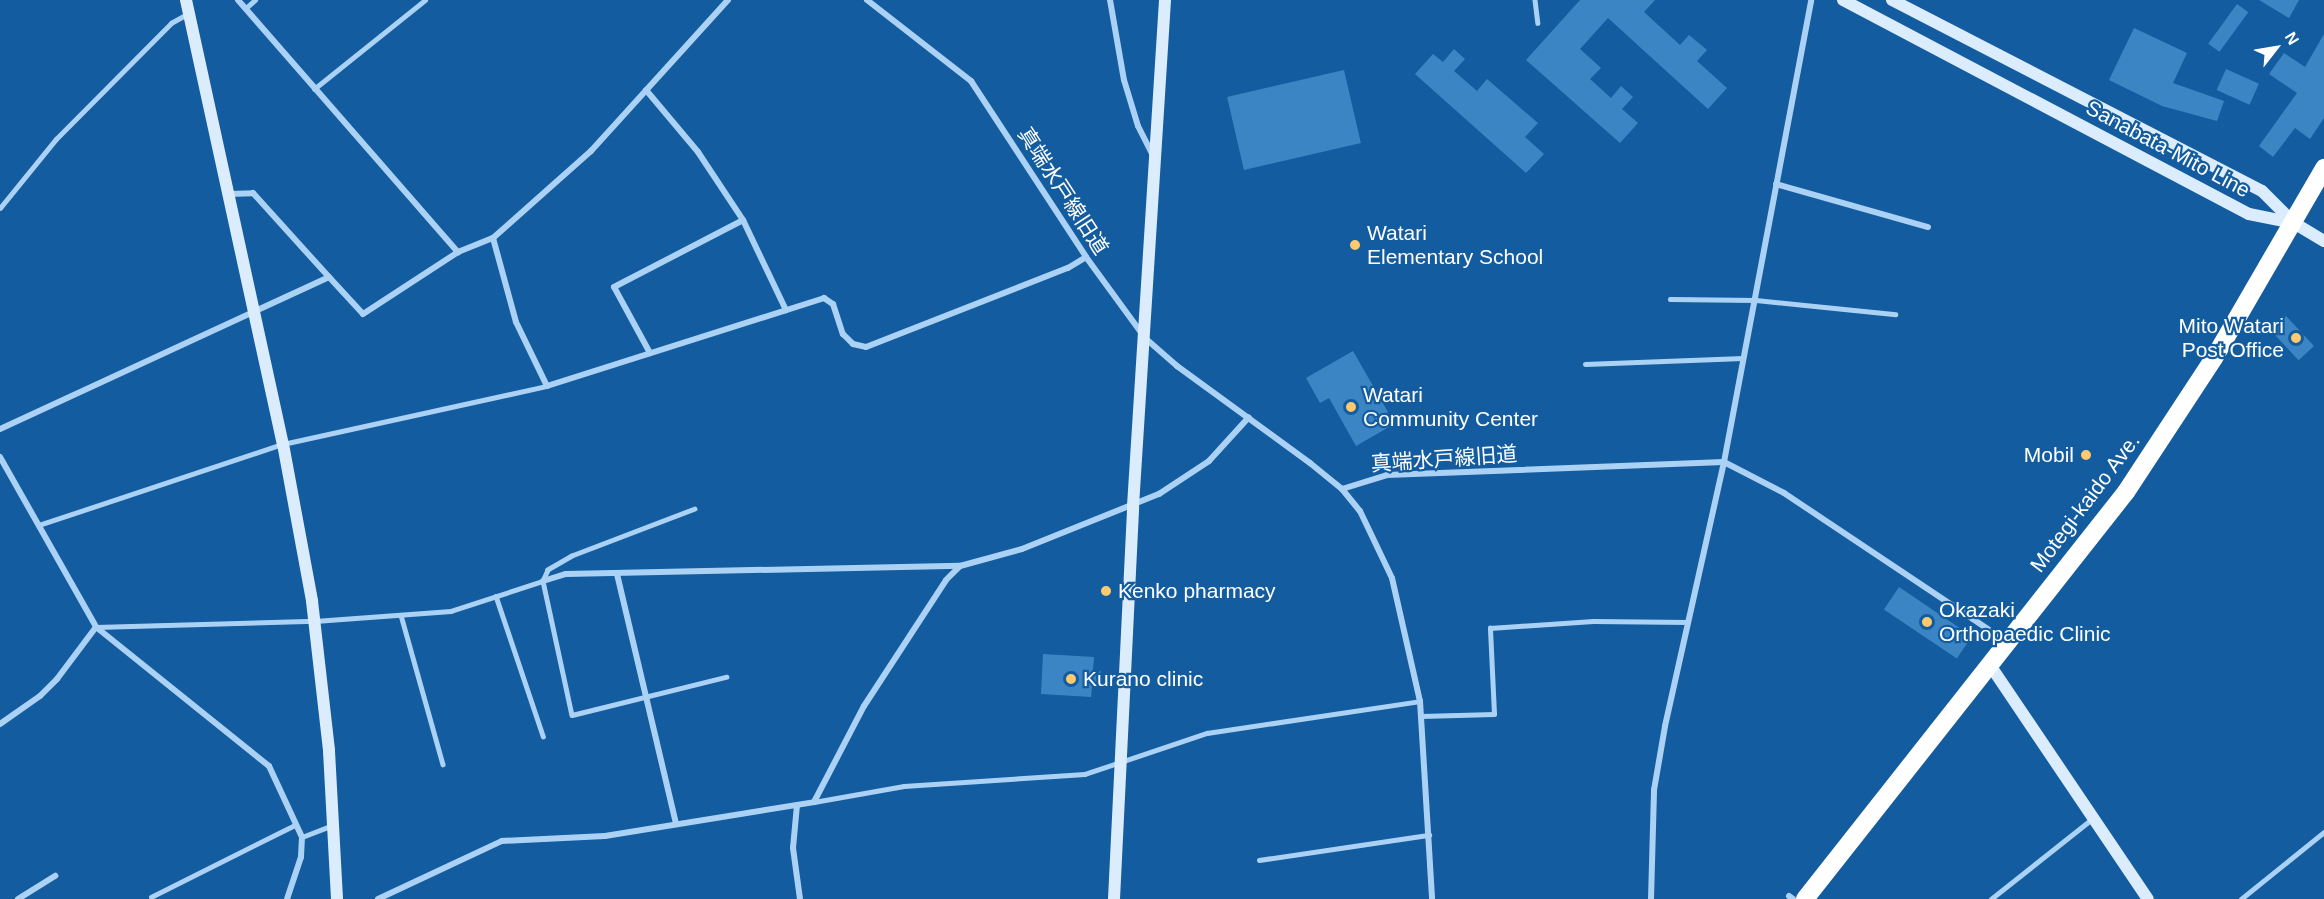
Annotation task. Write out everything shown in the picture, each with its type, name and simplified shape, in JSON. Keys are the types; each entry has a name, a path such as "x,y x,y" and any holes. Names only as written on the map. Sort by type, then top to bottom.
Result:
{"highway":[{"name":"Motegi-kaido Ave.","path":"1796,898 1990,665 2126,492 2214,358 2324,168"}],"street":[{"path":"238,0 458,252"},
{"path":"228,194 253,193 363,314 458,252 493,238 591,151 728,0"},
{"name":"真端水戸線旧道","path":"867,0 971,81 1086,257 1145,338 1177,366 1249,417 1342,489 1387,475 1724,462 1784,493 2008,642"},
{"path":"1110,0 1124,80 1138,126 1155,159"},
{"path":"1114,899 1133,506 1165,0"},
{"path":"1651,899 1654,790 1688,622 1724,462 1811,0"},
{"name":"Sanabata-Mito Line","path":"1843,0 2249,214 2294,223"},
{"name":"Sanabata-Mito Line","path":"1892,0 2262,191 2294,223"},
{"path":"188,6 283,444 315,621 333,825 337,899"},
{"path":"646,90 698,152 743,220 786,310"},
{"path":"1776,184 1928,227"},
{"path":"650,353 615,287 743,220"},
{"path":"2294,223 2324,241"},
{"path":"493,238 516,322 547,386 825,298 833,304 843,334 853,344 866,347 1068,268 1086,257"},
{"path":"0,429 329,277"},
{"path":"543,581 566,574 960,566 1022,549 1159,494 1209,461 1249,417"},
{"path":"0,457 96,627 269,766 302,837 301,857 287,899"},
{"path":"1342,489 1360,511 1392,578 1420,701 1432,899"},
{"path":"378,899 502,841 561,841 814,802 864,706 946,580 960,566"},
{"path":"617,574 649,698 676,824"},
{"path":"0,724 51,685 96,627"},
{"path":"1990,665 2148,899"},
{"path":"796,805 793,848 800,899"},
{"path":"18,899 55,876"}],"lane":[{"path":"246,8 255,0"},
{"path":"314,89 425,0"},
{"path":"1536,0 1538,23"},
{"path":"0,208 56,139 188,6"},
{"path":"1670,299 1756,300 1895,314"},
{"path":"1585,364 1743,358"},
{"path":"39,525 283,444 547,386"},
{"path":"695,509 572,556 548,570 543,581 572,715 649,698 726,677"},
{"path":"96,627 315,621 451,611 543,581"},
{"path":"496,596 543,736"},
{"path":"401,615 443,764"},
{"path":"1421,716 1494,714 1490,628 1593,621 1688,622"},
{"path":"814,802 904,786 1086,774 1119,766 1175,742 1207,733 1420,701"},
{"path":"1991,899 2092,819"},
{"path":"151,897 295,825"},
{"path":"302,837 333,825"},
{"path":"2241,899 2324,832"},
{"path":"1259,860 1429,834"}],"building":[{"path":"1580,0 1655,0 1644,12 1680,45 1689,35 1707,50 1697,61 1727,88 1708,109 1608,18 1580,49 1601,68 1590,79 1611,98 1621,86 1633,97 1622,109 1638,123 1620,143 1526,60"},
{"path":"2259,0 2299,0 2289,18"},
{"path":"2237,4 2248,12 2220,52 2208,44"},
{"path":"2134,28 2187,53 2173,83 2224,101 2217,121 2162,106 2109,80"},
{"path":"2324,34 2324,118 2310,139 2295,128 2273,157 2259,146 2297,93 2269,74 2284,53 2305,67"},
{"path":"1454,49 1465,59 1454,71 1477,91 1487,79 1538,123 1525,137 1544,154 1526,173 1415,74 1433,54 1443,62"},
{"path":"2226,69 2259,84 2250,105 2217,90"},
{"path":"1344,70 1361,143 1244,170 1227,97"},
{"path":"2286,316 2314,346 2299,360 2271,330"},
{"path":"1353,351 1388,412 1382,415 1389,427 1356,446 1329,398 1320,403 1306,378"},
{"name":"Okazaki Orthopaedic Clinic","path":"1899,587 1972,636 1957,659 1884,609"},
{"name":"Kurano clinic","path":"1043,654 1094,657 1093,670 1101,670 1100,688 1092,687 1091,697 1041,694"}],"place":[{"name":"Watari Elementary School","path":"1355,245"},
{"name":"Mito Watari Post Office","path":"2296,338"},
{"name":"Watari Community Center","path":"1351,407"},
{"name":"Mobil","path":"2086,455"},
{"name":"Kenko pharmacy","path":"1106,591"},
{"name":"Okazaki Orthopaedic Clinic","path":"1927,622"},
{"name":"Kurano clinic","path":"1071,679"}]}
